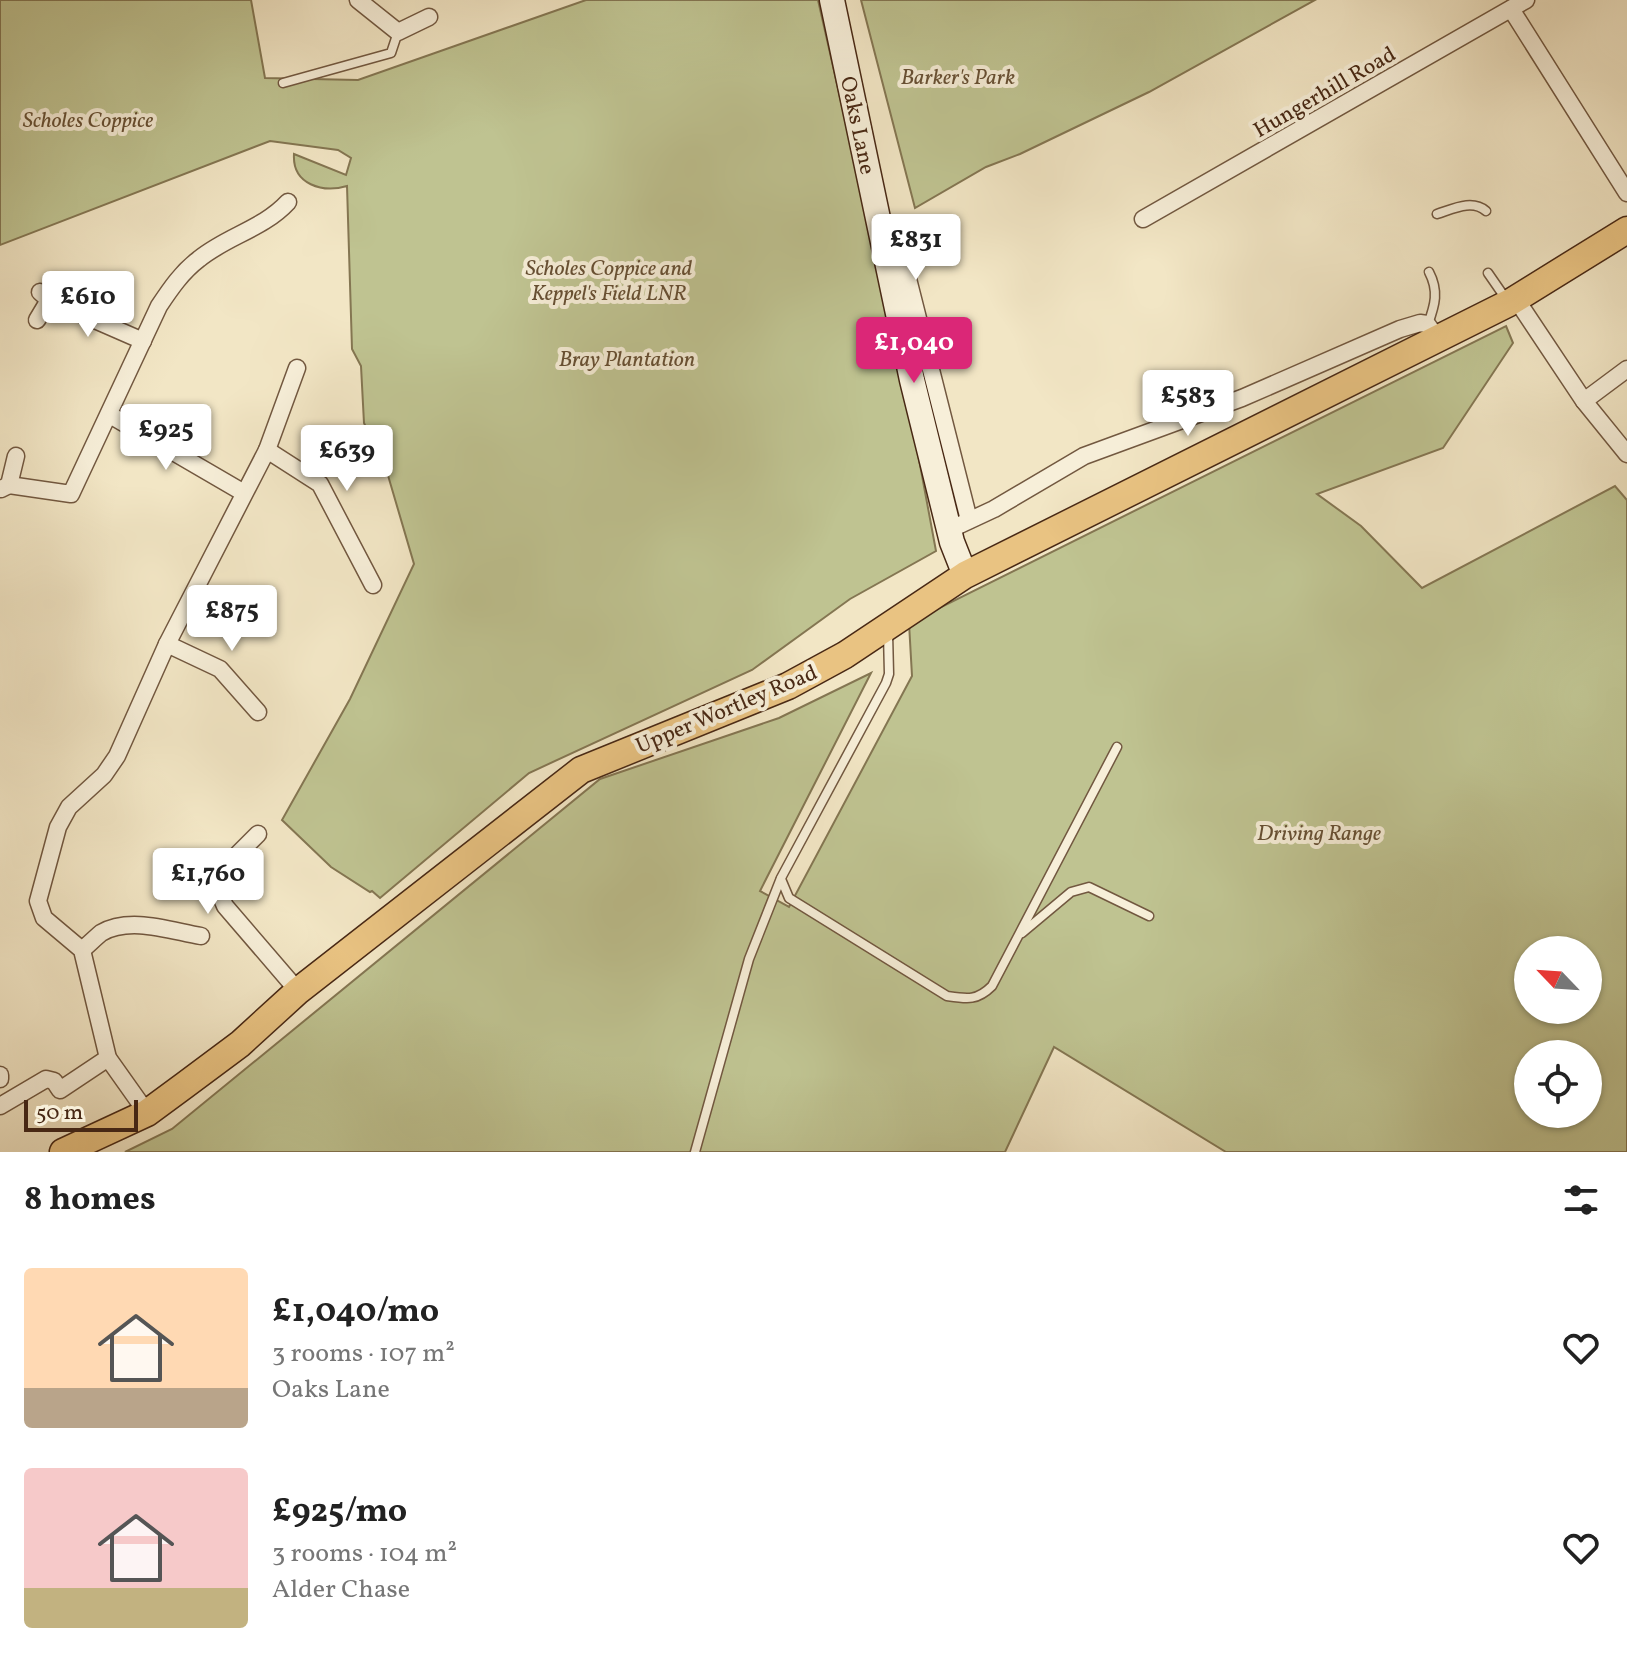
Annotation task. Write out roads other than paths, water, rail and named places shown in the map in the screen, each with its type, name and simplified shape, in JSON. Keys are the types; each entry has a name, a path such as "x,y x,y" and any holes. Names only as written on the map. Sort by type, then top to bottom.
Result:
{"main road":[{"name":"Upper Wortley Road","path":"63,1152 147,1113 240,1044 298,991 581,770 788,686 845,655 965,575 1433,332 1513,301 1627,230"}],"street":[{"path":"358,0 398,32 429,17"},
{"name":"Oaks Lane","path":"832,0 912,380 959,525 965,575"},
{"name":"Hungerhill Road","path":"1143,219 1526,0"},
{"path":"1511,9 1627,193"},
{"path":"71,494 159,306 176,279 201,257 265,223 288,202"},
{"path":"37,320 45,296 143,341"},
{"path":"1513,301 1584,401 1627,454"},
{"name":"Upper Wortley Road","path":"959,525 994,509 1084,456 1242,398 1400,329 1420,323 1433,332"},
{"path":"147,1113 108,1058 82,950 44,918 38,901 58,827 69,807 104,775 117,756 167,644 267,450 297,368"},
{"path":"1584,401 1627,369"},
{"path":"110,415 244,493"},
{"path":"267,450 320,484 373,585"},
{"path":"16,456 5,488 71,494 86,506"},
{"path":"167,644 220,669 258,712"},
{"path":"258,834 220,872 217,887 225,906 298,991"},
{"path":"82,950 102,933 127,925 201,936"},
{"path":"0,1106 46,1079 54,1081 60,1090 108,1058"}],"lane":[{"path":"283,83 391,53 398,32"},
{"path":"1437,214 1467,205 1479,206 1486,211"},
{"path":"1429,272 1436,295 1433,332"},
{"path":"1488,273 1513,301"},
{"path":"695,1152 749,959 781,878 886,683 889,674 887,625"},
{"path":"781,878 789,898 947,996 973,1000 992,986 1117,747"},
{"path":"1018,936 1071,892 1089,887 1149,916"}],"park label":[{"name":"Barker's Park","path":"958,76"},
{"name":"Scholes Coppice","path":"88,119"},
{"name":"Scholes Coppice and Keppel's Field LNR","path":"609,280"},
{"name":"Bray Plantation","path":"627,358"},
{"name":"Driving Range","path":"1319,832"}]}
